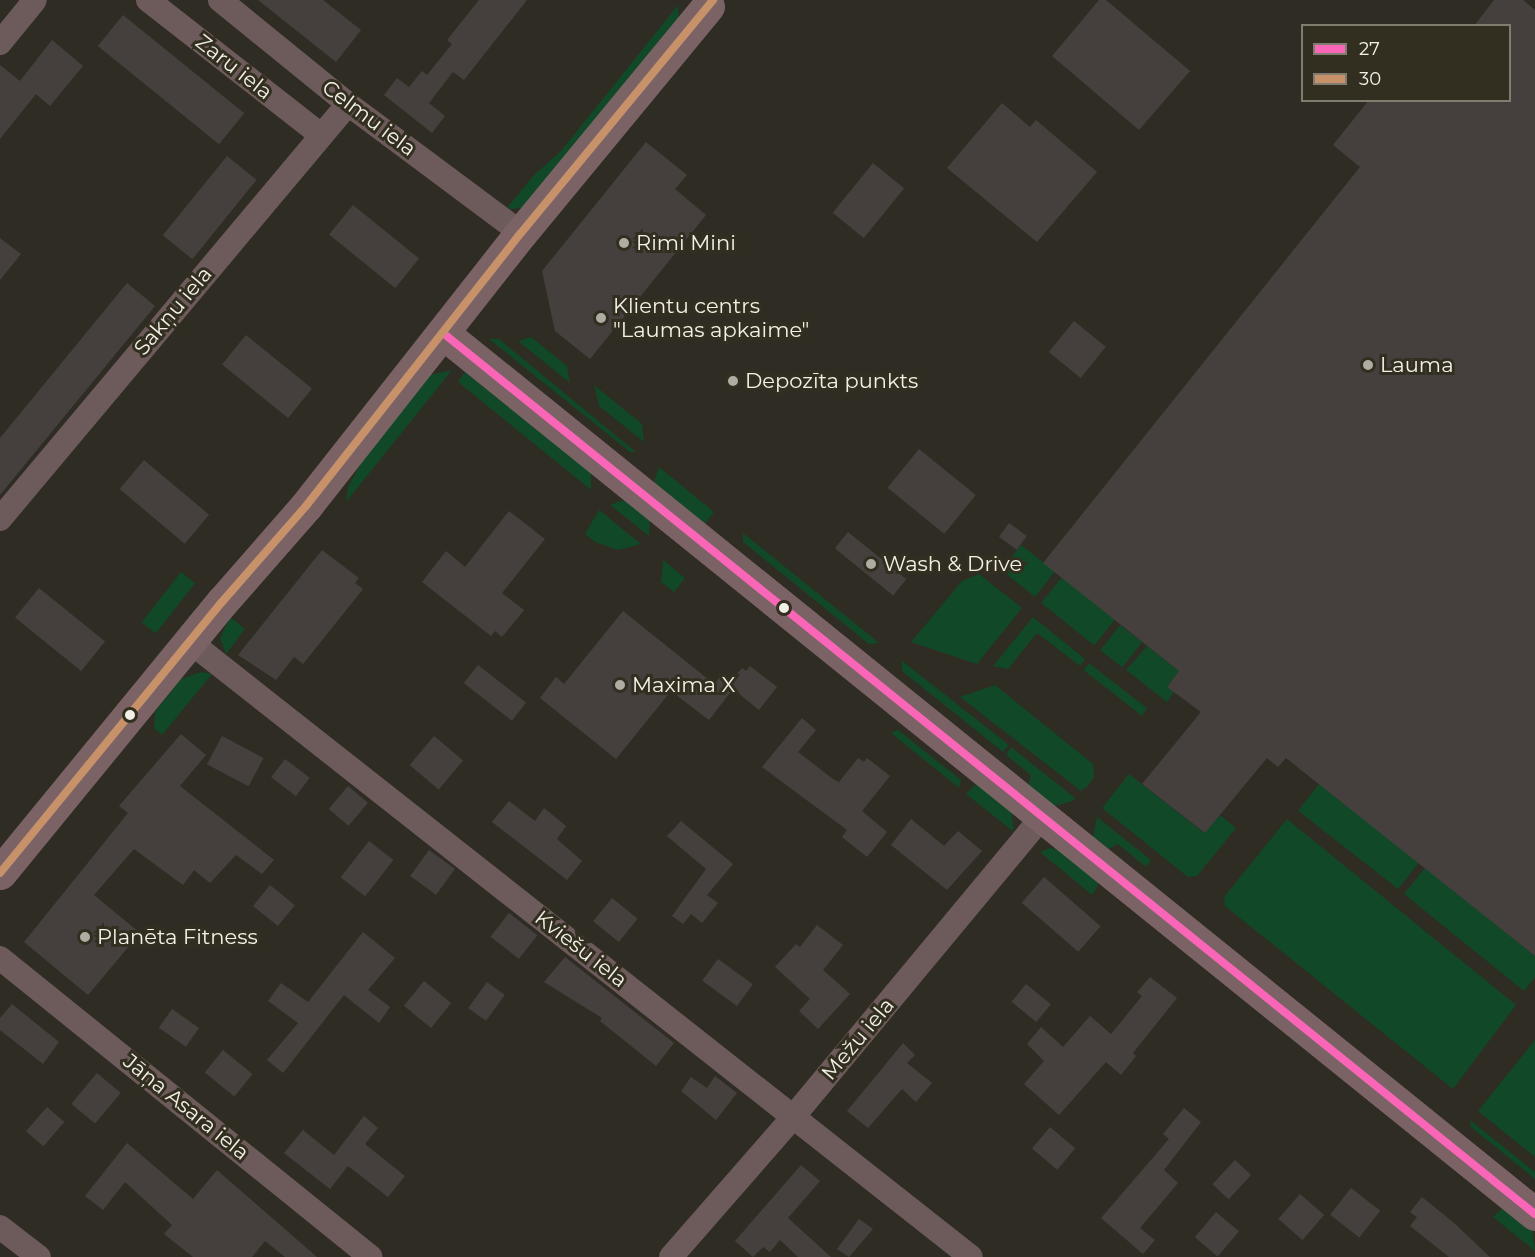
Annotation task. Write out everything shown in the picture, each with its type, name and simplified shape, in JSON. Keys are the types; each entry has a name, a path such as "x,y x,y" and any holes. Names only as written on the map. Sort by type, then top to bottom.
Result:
{"street":[{"path":"0,43 35,0"},
{"name":"Zaru iela","path":"148,0 321,135"},
{"name":"Celmu iela","path":"220,0 348,104 521,233"},
{"path":"0,873 189,642 306,506 707,2"},
{"name":"Sakņu iela","path":"0,519 348,104"},
{"path":"443,333 1535,1214"},
{"name":"Kviešu iela","path":"189,642 971,1257"},
{"name":"Mežu iela","path":"671,1257 793,1117 1042,817"},
{"name":"Jāņa Asara iela","path":"0,958 371,1257"},
{"path":"0,1227 39,1257"}],"green space":[{"path":"678,5 679,18 526,208 506,209 535,174 561,151"},
{"path":"531,337 567,366 570,383 518,341"},
{"path":"489,339 499,339 636,452 630,452"},
{"path":"452,370 346,502 348,487 378,433 425,376"},
{"path":"465,372 591,472 591,490 458,382"},
{"path":"594,385 642,424 644,442 599,406"},
{"path":"659,467 714,512 704,525 658,488 654,481"},
{"path":"627,501 650,520 649,536 610,505"},
{"path":"599,510 641,544 618,550 595,542 585,534"},
{"path":"743,533 878,643 869,644 743,542"},
{"path":"1021,545 1055,571 1035,597 1001,570"},
{"path":"663,560 685,578 674,592 661,582"},
{"path":"181,572 195,583 156,634 142,622"},
{"path":"979,574 1022,608 977,664 911,642 962,581"},
{"path":"1062,577 1115,620 1094,645 1041,603"},
{"path":"230,617 245,629 226,654 220,638"},
{"path":"1033,617 1085,659 1080,666 1037,633 1008,669 993,666"},
{"path":"1120,625 1142,642 1122,667 1100,650"},
{"path":"1147,646 1179,671 1167,687 1174,692 1167,702 1126,670"},
{"path":"901,660 1009,745 1003,752 902,671"},
{"path":"1089,663 1147,709 1142,716 1083,670"},
{"path":"201,672 212,674 162,735 154,728 155,712 181,679"},
{"path":"995,685 1093,764 1094,777 1088,786 1081,791 960,697"},
{"path":"898,730 961,780 959,788 891,733"},
{"path":"1011,747 1075,798 1073,801 1054,806 1028,786 1031,775 1006,755"},
{"path":"1129,774 1204,833 1220,815 1236,828 1197,876 1188,877 1102,808"},
{"path":"976,784 1011,808 1014,832 966,794"},
{"path":"1319,784 1419,862 1398,889 1298,811"},
{"path":"1097,817 1151,860 1146,867 1118,844 1108,849 1093,837"},
{"path":"1287,819 1516,1005 1453,1089 1225,906 1224,897"},
{"path":"1049,848 1063,851 1100,882 1092,895 1040,852"},
{"path":"1425,868 1535,956 1535,977 1524,991 1404,894"},
{"path":"1535,1040 1535,1157 1478,1111"},
{"path":"1470,1120 1535,1172 1535,1179 1471,1127"},
{"path":"1504,1207 1532,1227 1535,1251 1493,1217"}],"building":[{"path":"258,0 323,0 361,30 336,62"},
{"path":"479,0 527,0 464,80 453,72 429,103 445,116 432,133 384,95 397,78 409,87 422,71 427,75 452,44 447,40"},
{"path":"1099,0 1106,0 1190,71 1139,130 1052,56"},
{"name":"Lauma","path":"1494,0 1523,0 1535,10 1535,956 1286,758 1278,767 1267,758 1205,833 1142,784 1201,712 1167,687 1179,671 1043,563 1360,167 1333,145 1367,102 1511,102 1511,24 1476,24"},
{"path":"123,15 244,113 219,144 98,46"},
{"path":"52,40 83,66 50,106 36,94 0,139 0,65 20,81"},
{"path":"1002,103 1030,127 1036,120 1097,172 1037,242 947,168"},
{"name":"Rimi Mini","path":"646,142 687,175 675,189 706,215 590,359 555,331 542,271"},
{"path":"227,156 257,180 192,259 163,235"},
{"path":"873,163 904,188 864,238 833,213"},
{"path":"353,205 419,258 395,288 329,235"},
{"path":"0,238 21,254 0,280"},
{"path":"127,283 155,306 0,495 0,438"},
{"path":"1074,321 1106,347 1081,378 1049,352"},
{"path":"246,335 312,388 288,418 222,365"},
{"path":"919,449 976,495 944,534 888,488"},
{"path":"144,460 209,515 185,544 120,489"},
{"path":"509,511 545,539 502,593 524,610 502,637 495,631 491,636 422,582 446,551 465,567"},
{"path":"1009,523 1027,536 1017,550 999,537"},
{"name":"Wash & Drive","path":"848,532 906,579 893,596 835,548"},
{"path":"322,550 359,578 355,583 363,589 303,664 294,657 276,680 238,655"},
{"path":"39,588 105,641 81,671 15,618"},
{"name":"Maxima X","path":"623,611 714,684 720,677 729,684 742,668 746,671 750,666 777,687 759,710 733,689 709,720 671,691 616,759 540,698 556,677 564,684"},
{"path":"478,665 526,703 512,721 464,683"},
{"path":"802,718 816,730 798,752 833,779 839,782 858,758 864,762 867,758 890,776 862,811 887,832 867,857 842,837 847,830 762,767"},
{"path":"181,734 206,755 180,786 274,860 262,874 236,855 210,883 194,870 183,885 134,849 94,895 140,933 88,995 24,942 128,813 119,806"},
{"path":"222,736 263,758 248,786 207,764"},
{"path":"434,736 463,760 439,790 410,765"},
{"path":"285,759 310,778 296,796 271,777"},
{"path":"348,786 368,803 349,826 329,809"},
{"path":"509,801 535,821 544,808 566,826 557,839 582,861 567,880 492,822"},
{"path":"911,819 944,846 958,831 982,851 947,890 891,845"},
{"path":"681,821 733,864 707,895 718,903 702,923 691,914 683,924 672,916 706,869 667,836"},
{"path":"369,841 393,860 365,896 341,877"},
{"path":"429,850 455,869 436,895 410,876"},
{"path":"1044,877 1101,926 1078,952 1022,903"},
{"path":"270,885 295,905 278,926 253,906"},
{"path":"612,898 638,919 619,942 593,921"},
{"path":"509,913 537,935 519,959 491,937"},
{"path":"817,925 843,945 823,970 850,994 818,1029 799,1011 810,999 775,967 796,944 800,947"},
{"path":"363,932 395,958 368,990 390,1007 379,1023 344,995 283,1073 267,1060 298,1023 268,1001 281,983 308,1002"},
{"path":"565,957 674,1043 656,1066 600,1021 602,1018 544,982"},
{"path":"718,959 753,984 737,1006 702,981"},
{"path":"1150,977 1177,998 1133,1053 1136,1056 1121,1075 1106,1062 1059,1115 1024,1084 1044,1061 1027,1044 1041,1027 1063,1047 1090,1016 1111,1034 1142,996 1137,992"},
{"path":"424,981 451,1003 431,1028 404,1006"},
{"path":"487,982 505,995 486,1021 468,1008"},
{"path":"1026,984 1051,1004 1036,1022 1012,1002"},
{"path":"12,1004 59,1042 43,1064 0,1030 0,1018"},
{"path":"172,1009 199,1028 186,1047 159,1028"},
{"path":"903,1043 915,1055 907,1063 932,1083 916,1102 902,1089 868,1128 847,1111"},
{"path":"223,1050 253,1074 234,1096 205,1073"},
{"path":"97,1073 121,1093 95,1124 71,1104"},
{"path":"715,1076 737,1093 716,1120 681,1091 691,1077 707,1088"},
{"path":"47,1107 64,1122 43,1146 26,1131"},
{"path":"1184,1108 1201,1122 1164,1170 1178,1183 1140,1228 1155,1240 1143,1254 1101,1218 1169,1139 1163,1134"},
{"path":"364,1116 378,1128 365,1144 405,1176 388,1197 348,1166 330,1189 284,1153 303,1130 334,1155"},
{"path":"1050,1127 1075,1148 1057,1170 1032,1148"},
{"path":"127,1143 193,1199 217,1170 317,1257 285,1257 265,1241 252,1257 193,1257 164,1234 172,1225 125,1182 103,1210 85,1196"},
{"path":"1235,1160 1251,1175 1229,1199 1212,1184"},
{"path":"801,1165 820,1181 788,1218 831,1257 798,1257 780,1240 770,1252 763,1247 753,1257 735,1241"},
{"path":"1351,1188 1380,1211 1359,1238 1330,1215"},
{"path":"1300,1194 1324,1215 1303,1240 1278,1219"},
{"path":"1422,1197 1490,1257 1449,1257 1410,1226 1417,1217 1410,1212"},
{"path":"1216,1212 1239,1231 1218,1257 1195,1237"},
{"path":"859,1219 873,1229 849,1257 837,1249"}],"transit line":[{"name":"30","path":"0,873 222,602 306,506 521,233 713,0"},
{"name":"27","path":"443,333 1535,1214"}],"place":[{"name":"Rimi Mini","path":"624,243"},
{"name":"Klientu centrs \"Laumas apkaime\"","path":"601,318"},
{"name":"Lauma","path":"1368,365"},
{"name":"Depozīta punkts","path":"733,381"},
{"name":"Wash & Drive","path":"871,564"},
{"name":"Maxima X","path":"620,685"},
{"name":"Planēta Fitness","path":"85,937"}]}
